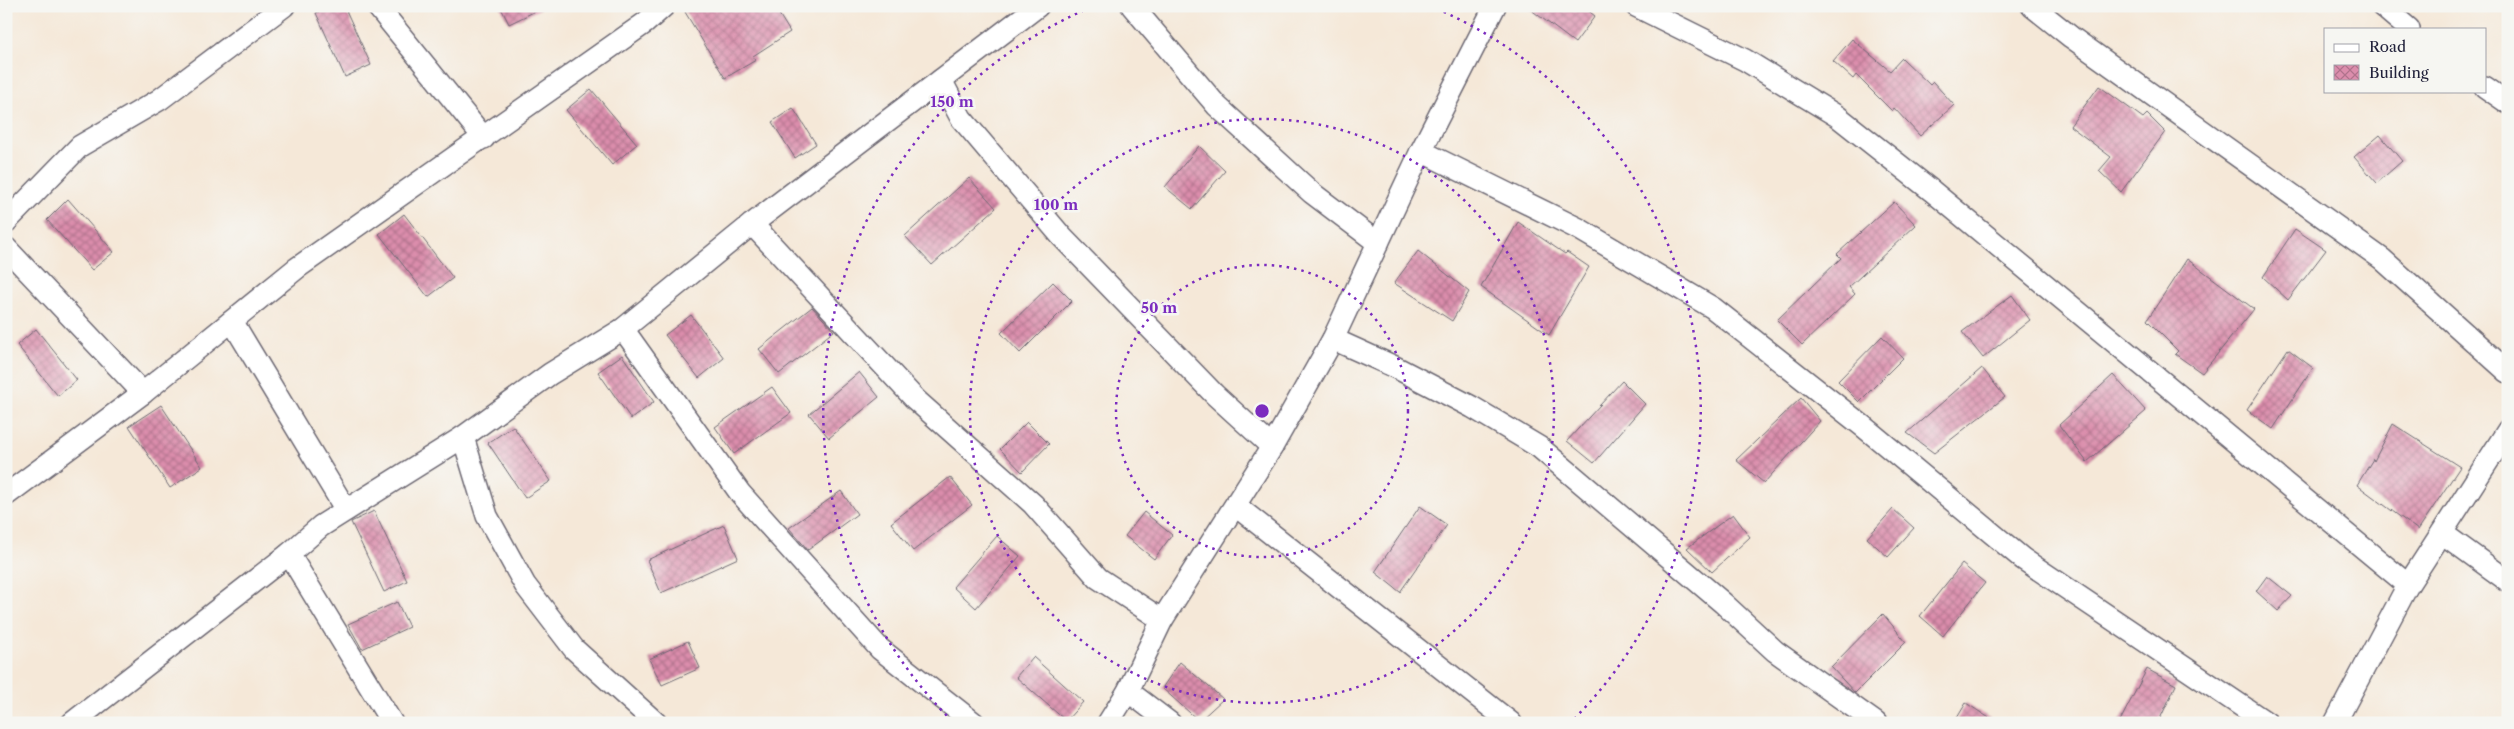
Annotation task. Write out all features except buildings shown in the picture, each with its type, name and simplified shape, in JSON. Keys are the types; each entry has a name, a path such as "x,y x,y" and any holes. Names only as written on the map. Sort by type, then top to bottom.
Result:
{"street":[{"path":"6,222 80,146 158,100 284,6"},
{"path":"377,6 484,138"},
{"path":"6,495 143,393 297,268 484,138 640,15 664,6"},
{"path":"72,723 289,554 322,526 463,437 550,374 623,329 752,224 1038,6"},
{"path":"1132,6 1217,106 1312,193 1378,243"},
{"path":"1108,723 1128,691 1162,620 1272,447 1333,339 1421,151 1495,6"},
{"path":"1636,6 1744,60 1837,116 1932,191 2408,586"},
{"path":"2032,6 2071,37 2382,259 2508,372"},
{"path":"2382,6 2408,28"},
{"path":"941,80 961,118 1062,237 1215,395 1272,447"},
{"path":"2486,88 2508,103"},
{"path":"1421,151 1579,229 1713,308 2024,559 2267,723"},
{"path":"752,224 916,400 1033,504 1098,578 1162,620"},
{"path":"6,248 143,393"},
{"path":"232,321 346,510"},
{"path":"623,329 740,493 880,649 974,723"},
{"path":"1333,339 1395,367 1472,406 1538,447 1776,651 1876,723"},
{"path":"2338,721 2408,586 2508,430"},
{"path":"463,437 486,516 525,585 574,650 656,723"},
{"path":"1236,506 1511,723"},
{"path":"2442,533 2508,581"},
{"path":"289,554 392,723"},
{"path":"1128,691 1170,723"}]}
